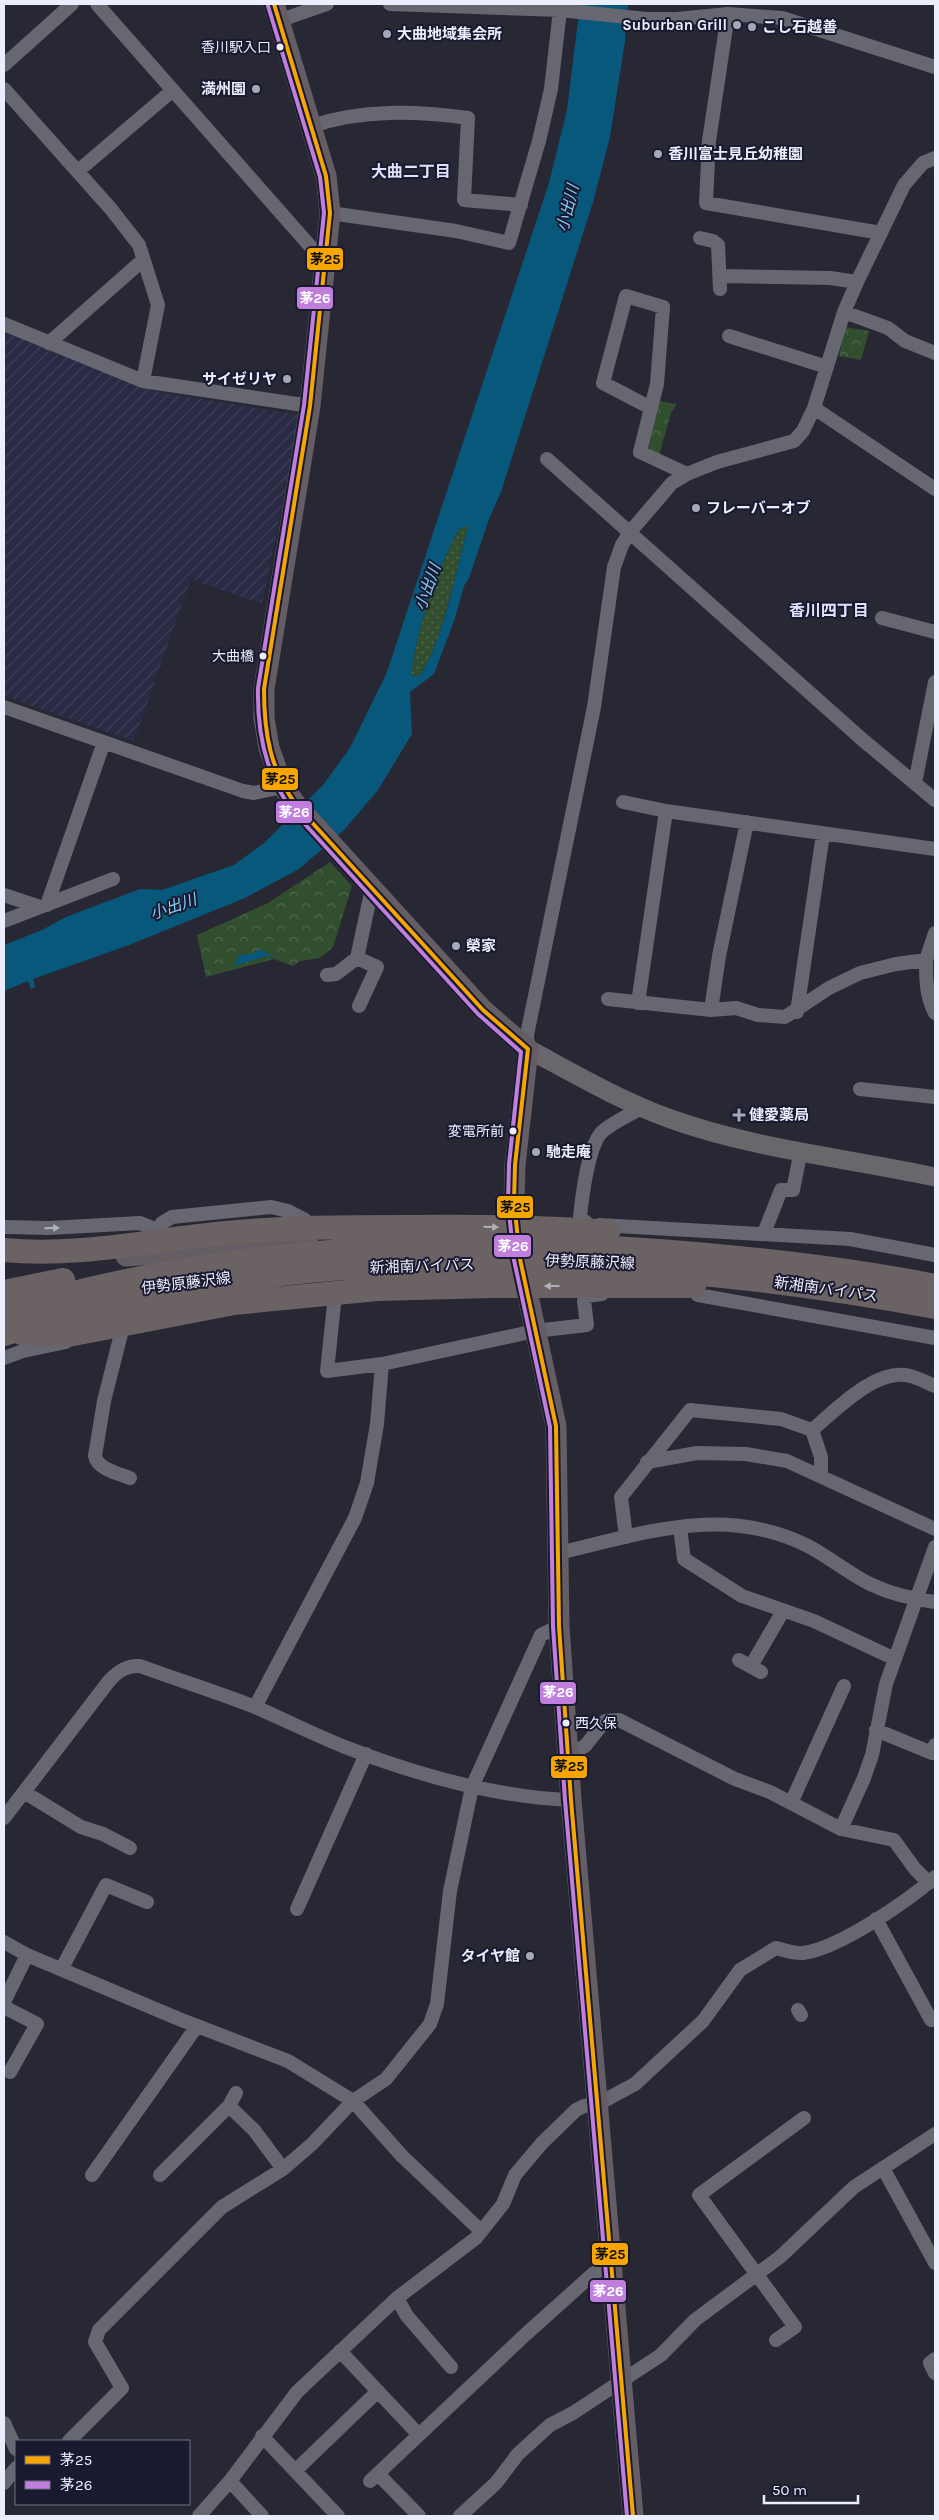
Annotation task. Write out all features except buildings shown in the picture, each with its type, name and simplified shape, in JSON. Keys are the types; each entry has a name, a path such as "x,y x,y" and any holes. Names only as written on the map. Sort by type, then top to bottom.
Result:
{"highway":[{"path":"4,1250 47,1252 118,1248 226,1233 312,1228 521,1227 602,1231 702,1241 860,1266 935,1284"},
{"path":"4,1292 175,1256 336,1244"},
{"name":"新湘南バイパス","path":"4,1312 63,1294 132,1278 211,1265 299,1254 451,1245 599,1247 713,1255 935,1284"},
{"path":"4,1345 212,1280"},
{"path":"4,1332 68,1335 234,1303 377,1289 491,1286 864,1288 935,1284"},
{"path":"864,1288 935,1314"},
{"name":"新湘南バイパス","path":"864,1288 935,1305"}],"main road":[{"path":"277,12 326,176 330,213 310,406 264,689 264,718 269,748 285,790 483,1010 528,1049 515,1165 514,1202 519,1254 556,1426 559,1626 571,1800 633,2516"},
{"name":"伊勢原藤沢線","path":"336,1244 431,1243 519,1254 699,1268 864,1288 935,1292"},
{"name":"伊勢原藤沢線","path":"4,1287 56,1291 124,1291 303,1268 586,1250 713,1259 864,1288"},
{"name":"伊勢原藤沢線","path":"4,1256 50,1259 175,1256"}],"street":[{"path":"4,65 72,4"},
{"path":"97,4 325,263"},
{"path":"277,12 327,4"},
{"path":"390,4 519,7 643,18 678,19 728,14 782,18 797,21 935,67"},
{"path":"330,213 456,231 509,243 521,205 551,89 562,10"},
{"path":"728,14 709,141 706,203 881,233"},
{"path":"4,88 112,209 139,245 158,305 143,381"},
{"path":"78,171 173,90"},
{"path":"312,126 339,117 397,113 435,114 468,118 464,200 521,205"},
{"path":"935,158 923,163 904,185 857,282 844,312 814,408 803,431 794,441 717,462 687,474 664,490 630,532 614,567 594,707 526,1035 528,1049 641,1108 712,1132 935,1176"},
{"path":"700,238 713,241 718,245 720,283 822,278 857,282"},
{"path":"49,343 143,260"},
{"path":"651,408 603,384 626,296 663,307 657,384 651,408 640,452 687,474"},
{"path":"844,312 888,328 905,341 935,353"},
{"path":"4,324 143,381 310,406"},
{"path":"728,336 827,367"},
{"path":"814,408 935,489"},
{"path":"547,459 864,741 935,800"},
{"path":"882,618 935,632"},
{"path":"915,783 935,682"},
{"path":"4,707 243,791 254,793 285,790"},
{"path":"43,906 104,742"},
{"path":"623,802 666,812 935,849"},
{"path":"638,1002 666,812"},
{"path":"711,1010 718,956 747,822"},
{"path":"796,1012 823,834"},
{"path":"4,921 113,879"},
{"path":"327,976 336,974 358,958 372,888"},
{"path":"4,894 43,906"},
{"path":"935,934 926,960 926,982 930,1003 935,1012"},
{"path":"358,958 377,968 359,990 359,1006"},
{"path":"608,999 711,1010 736,1008 758,1015 785,1017 796,1012 829,988 860,973 896,964 926,960"},
{"path":"860,1089 935,1097"},
{"path":"641,1108 602,1133 596,1143 584,1186 580,1217 588,1224 850,1239 935,1255"},
{"path":"764,1233 781,1190 793,1190 801,1150"},
{"path":"157,1230 162,1223 172,1217 271,1206 288,1211 305,1220"},
{"path":"431,1243 432,1219"},
{"path":"212,1228 212,1224 226,1222 451,1219"},
{"path":"4,1227 49,1228 140,1223 157,1230 175,1256"},
{"path":"586,1250 588,1224"},
{"path":"4,1358 23,1351 223,1307 373,1290 374,1262"},
{"path":"698,1294 699,1268"},
{"path":"335,1295 327,1371 382,1364 535,1331 587,1325 584,1301 586,1296 591,1294 698,1294 935,1338"},
{"path":"122,1330 104,1402 95,1456 96,1462 100,1465 130,1478"},
{"path":"255,1707 356,1518 367,1483 377,1424 382,1364"},
{"path":"812,1430 865,1387 877,1381 892,1376 909,1375 935,1386"},
{"path":"626,1537 621,1497 690,1410 781,1419 812,1430"},
{"path":"812,1430 822,1457 821,1476"},
{"path":"647,1462 697,1453 746,1454 787,1461 935,1528"},
{"path":"559,1553 626,1537 680,1527 730,1523 782,1535 809,1547 868,1583 892,1594 935,1602"},
{"path":"680,1527 684,1559 742,1596 814,1621 895,1659"},
{"path":"841,1829 872,1756 881,1704 935,1547"},
{"path":"751,1666 784,1612"},
{"path":"70,2440 122,2388 95,2342 99,2330 222,2207 283,2169 353,2101 386,2079 430,2024 437,2004 450,1891 472,1787 541,1635 559,1626"},
{"path":"4,1818 109,1680 116,1673 131,1665 140,1666 255,1707 366,1754 432,1777 472,1787 543,1799 571,1800"},
{"path":"791,1803 844,1686"},
{"path":"199,2516 230,2481 297,2392 397,2298 476,2238 503,2204 515,2175 542,2143 576,2110 584,2106 598,2104 635,2084 703,2022 740,1970 776,1948 802,1953 830,1945 907,1900 932,1880 916,1869 894,1840 841,1829 791,1803 699,1762 619,1720 605,1721 585,1746 569,1754"},
{"path":"876,1730 932,1753 935,1745"},
{"path":"297,1909 366,1754"},
{"path":"24,1792 81,1826 103,1834 130,1848"},
{"path":"62,1968 106,1885 147,1902"},
{"path":"876,1919 931,2020"},
{"path":"4,1942 26,1954 197,2026 288,2061 353,2101 402,2156 480,2231"},
{"path":"4,2002 26,1954"},
{"path":"4,2007 37,2024 10,2072"},
{"path":"92,2176 197,2026"},
{"path":"160,2174 229,2106 236,2093"},
{"path":"229,2106 254,2130 283,2169"},
{"path":"776,2340 795,2327 699,2195 804,2118"},
{"path":"460,2516 496,2483 532,2440 550,2425 573,2413 661,2355 695,2320 780,2257 854,2187 935,2134"},
{"path":"883,2168 935,2263"},
{"path":"418,2516 374,2477 548,2314 593,2274 612,2262"},
{"path":"397,2298 407,2316 451,2367"},
{"path":"340,2351 419,2435"},
{"path":"935,2359 930,2363 935,2373"},
{"path":"295,2471 378,2391"},
{"path":"4,2423 15,2446"},
{"path":"262,2436 338,2516"},
{"path":"4,2483 15,2469"},
{"path":"230,2481 262,2516"}],"shaded area":[{"path":"4,331 154,391 300,415 262,604 191,579 134,741 4,696"}],"green space":[{"path":"845,327 869,331 861,360 839,356"},
{"path":"659,401 677,404 671,413 659,456 648,452"},
{"path":"468,526 448,606 434,648 418,677 411,675 418,637 435,582 459,529"},
{"path":"330,862 352,886 333,947 320,958 300,961 293,966 274,959 206,977 197,935 268,903"}],"water":[{"name":"小出川","path":"580,4 628,4 625,41 610,137 593,202 501,492 489,519 469,578 464,586 454,621 434,674 410,692 412,734 378,790 344,830 299,869 245,898 129,945 33,979 35,987 31,989 28,981 4,991 4,945 42,930 66,917 140,889 162,890 234,865 264,843 323,785 350,748 387,672 549,183 567,110","holes":["468,526 448,606 434,648 418,677 411,675 418,637 435,582 459,529"]},
{"path":"260,949 275,958 266,956 234,966 239,955 252,954"}],"transit line":[{"name":"茅25","path":"274,4 326,176 330,213 310,406 264,689 267,736 280,779 297,806 483,1010 528,1049 515,1165 514,1202 520,1259 556,1426 559,1626 571,1800 633,2516"},
{"name":"茅26","path":"268,6 320,177 324,213 304,405 258,688 261,736 264,752 275,782 292,810 478,1014 521,1052 509,1164 508,1203 514,1260 550,1427 553,1626 565,1800 627,2516"}],"place":[{"name":"Suburban Grill","path":"737,25"},
{"name":"こし石越善","path":"752,27"},
{"name":"大曲地域集会所","path":"387,34"},
{"name":"香川駅入口","path":"280,47"},
{"name":"満州園","path":"256,89"},
{"name":"香川富士見丘幼稚園","path":"658,154"},
{"name":"サイゼリヤ","path":"287,379"},
{"name":"フレーバーオブ","path":"696,508"},
{"name":"大曲橋","path":"263,656"},
{"name":"榮家","path":"456,946"},
{"name":"健愛薬局","path":"739,1115"},
{"name":"変電所前","path":"513,1131"},
{"name":"馳走庵","path":"536,1152"},
{"name":"西久保","path":"566,1723"},
{"name":"タイヤ館","path":"530,1956"}],"district":[{"name":"大曲二丁目","path":"411,171"},
{"name":"香川四丁目","path":"829,610"}]}
